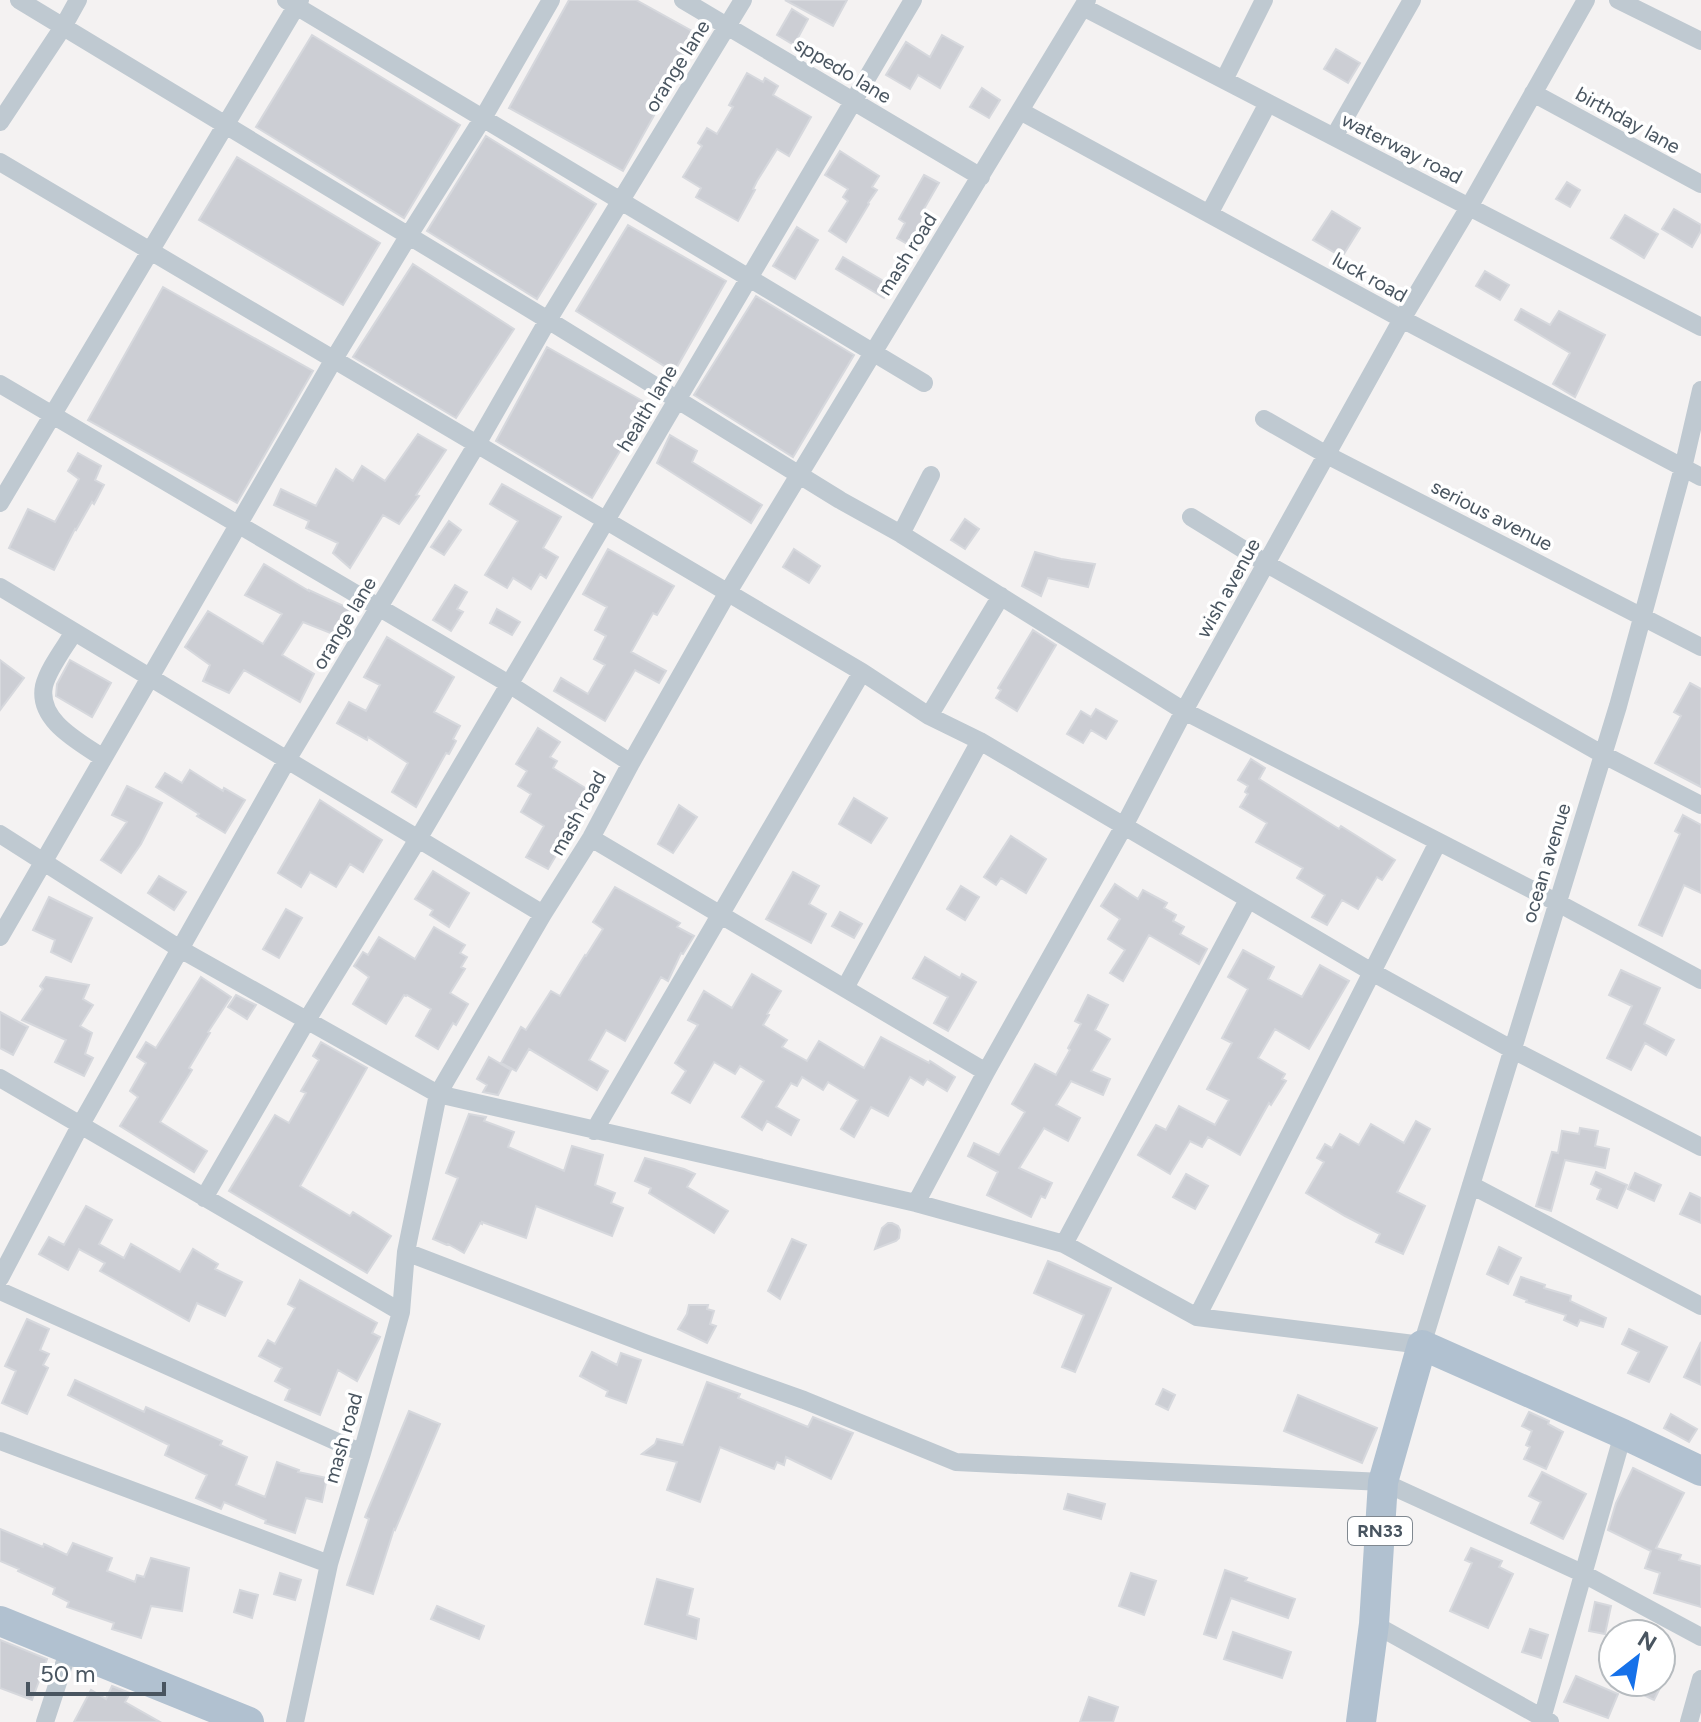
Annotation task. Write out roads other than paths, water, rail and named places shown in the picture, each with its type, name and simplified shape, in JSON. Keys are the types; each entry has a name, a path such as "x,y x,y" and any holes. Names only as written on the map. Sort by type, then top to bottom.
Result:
{"main road":[{"path":"1422,1345 1701,1471"},
{"name":"RN33","path":"1361,1722 1374,1624 1383,1482 1422,1345"},
{"path":"0,1621 249,1722"}],"street":[{"path":"19,0 901,534 1184,711 1701,980"},
{"path":"0,122 78,0"},
{"path":"0,937 334,359 483,118 551,0"},
{"name":"sppedo lane","path":"683,0 981,177"},
{"name":"orange lane","path":"0,1278 80,1126 287,760 619,201 743,0"},
{"name":"health lane","path":"204,1198 913,0"},
{"path":"1224,80 1264,0"},
{"path":"1334,137 1412,0"},
{"name":"wish avenue","path":"916,1203 1402,319 1586,0"},
{"path":"1618,0 1701,41"},
{"path":"0,503 226,125 294,2 924,383"},
{"name":"waterway road","path":"1085,4 1224,80 1701,327"},
{"name":"mash road","path":"295,1722 329,1564 401,1312 406,1252 438,1094 591,838 728,592 1085,4"},
{"name":"birthday lane","path":"1533,93 1701,184"},
{"path":"1209,214 1268,103"},
{"name":"luck road","path":"1020,111 1701,477"},
{"path":"0,162 728,592 929,716 980,741 1372,972 1513,1050 1701,1147"},
{"path":"0,384 509,684 631,763"},
{"name":"ocean avenue","path":"1422,1345 1618,706 1683,468 1701,390"},
{"name":"serious avenue","path":"1264,419 1327,455 1701,647"},
{"path":"901,534 931,475"},
{"path":"1191,517 1267,564 1602,754 1701,805"},
{"path":"0,587 543,914"},
{"path":"929,716 1001,596"},
{"path":"74,632 44,685 44,702 48,714 60,726 103,758"},
{"path":"594,1131 862,672"},
{"path":"845,988 980,741"},
{"path":"0,834 180,949 438,1094 916,1203 1064,1244 1197,1317 1422,1345"},
{"path":"591,838 986,1072"},
{"path":"1197,1317 1438,842"},
{"path":"1064,1244 1248,900"},
{"path":"0,1078 401,1312"},
{"path":"1471,1185 1701,1306"},
{"path":"406,1252 804,1400 956,1462 1383,1482 1582,1573 1701,1637"},
{"path":"0,1291 362,1453"},
{"path":"1374,1624 1544,1721 1582,1573 1623,1434"},
{"path":"0,1441 329,1564"},
{"path":"45,1722 69,1649"},
{"path":"1689,1722 1701,1679"}]}
